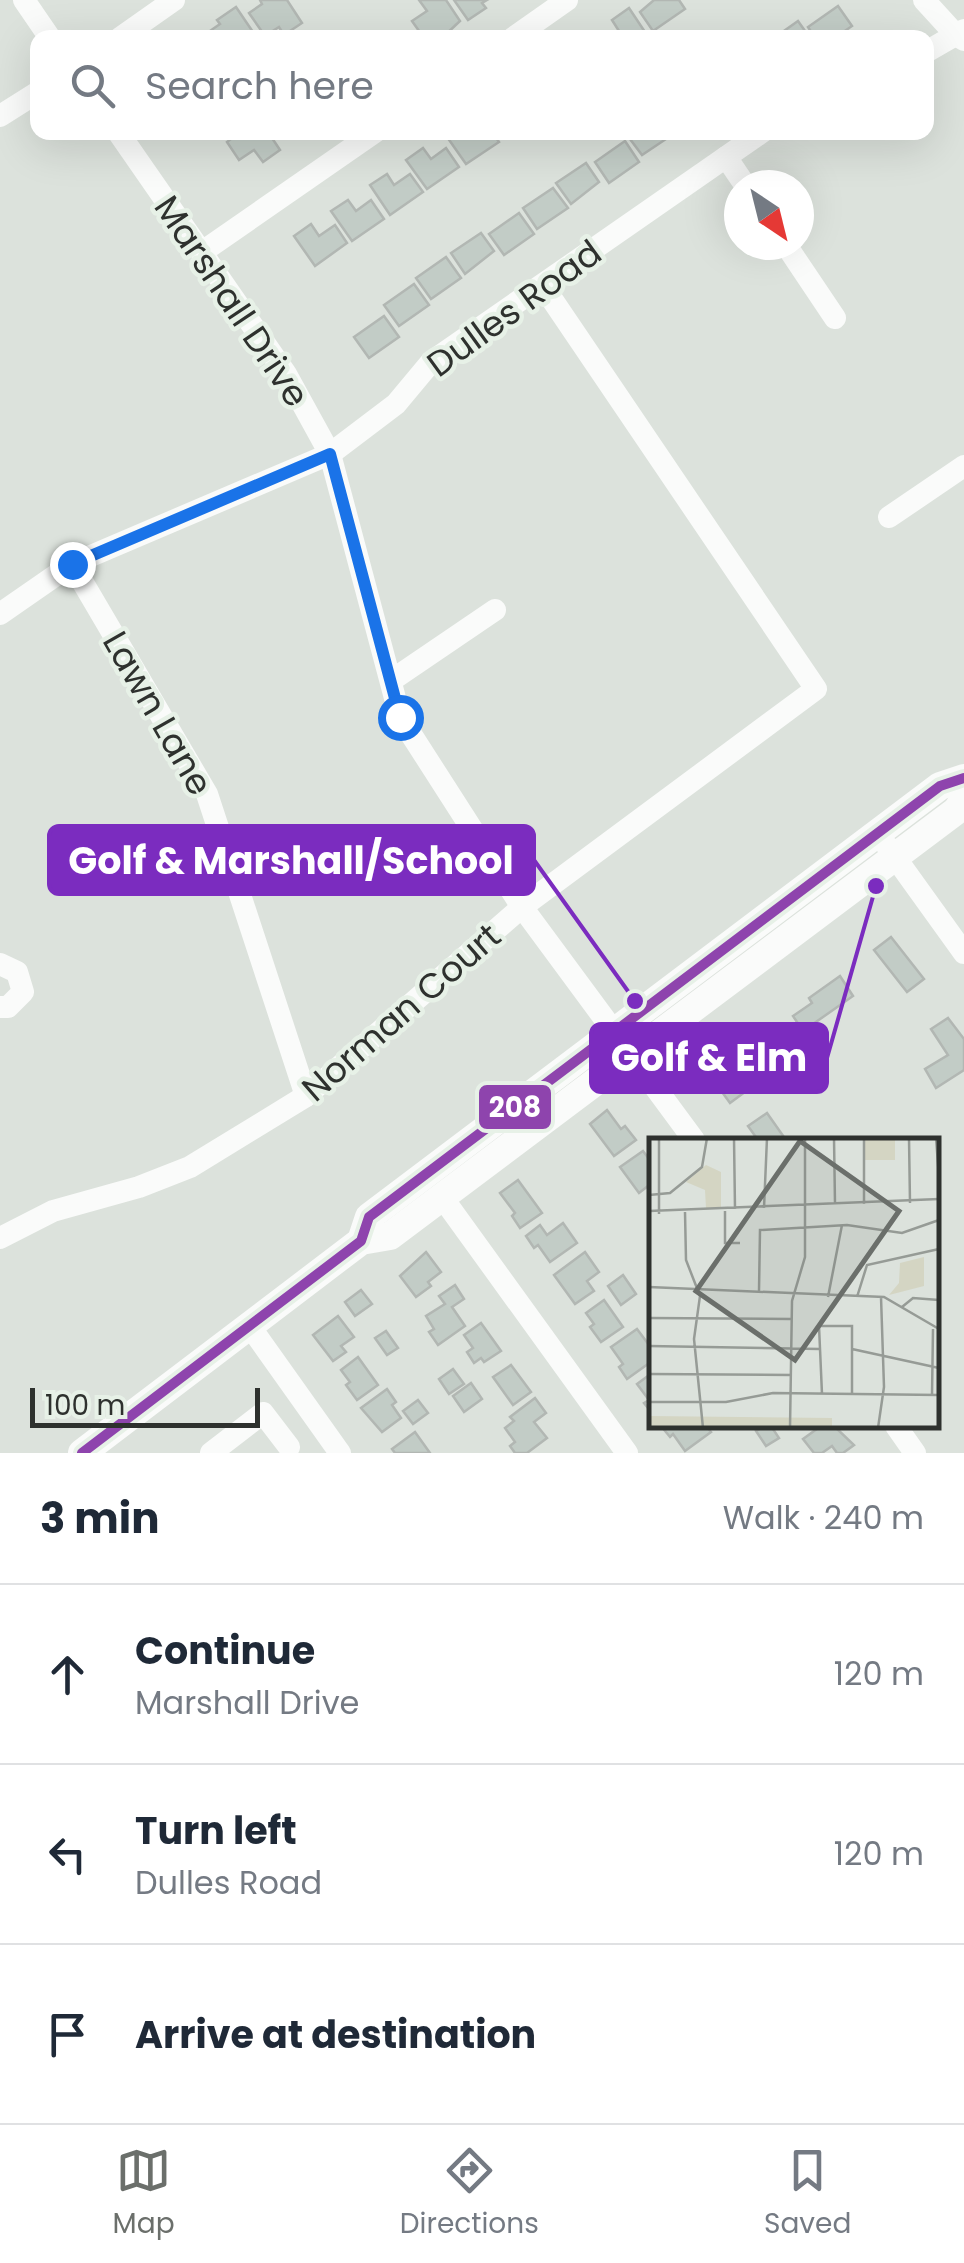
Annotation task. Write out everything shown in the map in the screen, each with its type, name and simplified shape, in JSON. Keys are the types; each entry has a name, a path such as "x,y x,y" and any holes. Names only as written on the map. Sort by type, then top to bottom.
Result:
{"main road":[{"path":"82,1453 361,1241 390,1236 442,1198 878,833 940,786 964,778"},
{"path":"361,1241 368,1217 895,857 956,811 964,800"}],"street":[{"path":"24,0 45,30"},
{"path":"131,30 174,0"},
{"path":"524,30 567,0"},
{"path":"924,0 961,35 934,48"},
{"path":"0,116 30,97"},
{"name":"Marshall Drive","path":"124,140 286,374 330,454 400,717 522,907 693,1138"},
{"path":"202,252 363,140"},
{"name":"Dulles Road","path":"0,614 72,564 330,454 396,404 431,362 750,140"},
{"path":"726,157 735,170"},
{"path":"796,260 835,318"},
{"name":"Norman Court","path":"0,1238 53,1212 139,1187 190,1167 306,1096 522,907 816,689 542,286"},
{"path":"889,517 964,466"},
{"name":"Lawn Lane","path":"72,564 207,794 306,1096"},
{"path":"392,680 494,610"},
{"path":"878,833 964,953"},
{"path":"0,964 17,972 23,982 23,992 8,1006 0,1007"},
{"path":"442,1198 627,1453"},
{"path":"248,1325 340,1453"},
{"path":"210,1453 263,1414 285,1450 320,1425"},
{"path":"897,1428 916,1453"}],"building":[{"path":"260,0 287,0 302,23 292,30 261,30 249,13 262,4"},
{"path":"419,0 446,0 460,21 450,30 418,30 412,21 427,11"},
{"path":"454,0 487,0 482,3 486,8 468,20"},
{"path":"654,0 679,0 685,9 654,30 640,12"},
{"path":"838,6 852,26 846,30 808,27"},
{"path":"236,7 252,30 211,30 220,24 217,20"},
{"path":"629,8 644,30 618,30 612,20"},
{"path":"798,21 804,30 785,30"},
{"path":"273,140 280,150 263,162 254,150 239,160 227,142"},
{"path":"449,140 498,140 499,142 466,164"},
{"path":"631,140 664,140 642,155"},
{"path":"625,141 639,162 609,183 595,162"},
{"path":"423,148 431,159 446,148 459,167 427,189 406,160"},
{"path":"586,163 599,182 571,204 556,183"},
{"path":"387,174 394,185 410,174 423,192 390,215 370,185"},
{"path":"553,188 568,208 537,229 523,208"},
{"path":"348,200 356,211 371,200 384,219 352,241 331,211"},
{"path":"519,213 534,234 504,255 489,234"},
{"path":"311,224 319,236 335,225 347,243 315,266 294,236"},
{"path":"481,233 494,251 465,274 451,253"},
{"path":"446,257 461,278 431,299 416,278"},
{"path":"414,284 429,305 399,326 384,305"},
{"path":"384,316 399,337 369,358 354,337"},
{"path":"891,937 924,979 907,992 874,950"},
{"path":"840,976 853,996 803,1031 793,1016 812,1003 809,998"},
{"path":"948,1018 964,1039 964,1070 936,1088 925,1069 948,1055 931,1029"},
{"path":"718,1040 727,1053 734,1048 745,1063 739,1067 753,1086 730,1103 696,1056"},
{"path":"607,1110 621,1129 625,1126 636,1140 614,1156 590,1124"},
{"path":"767,1113 785,1138 757,1138 748,1126"},
{"path":"643,1151 649,1159 649,1187 639,1193 620,1167"},
{"path":"518,1180 542,1213 520,1228 512,1216 515,1213 500,1193"},
{"path":"563,1223 577,1243 550,1262 526,1236 540,1225 547,1235"},
{"path":"426,1252 441,1272 416,1297 400,1276"},
{"path":"585,1252 599,1272 587,1281 594,1291 575,1304 554,1275"},
{"path":"623,1275 636,1294 621,1305 608,1286"},
{"path":"455,1285 464,1299 452,1307 465,1326 438,1345 429,1332 434,1329 426,1316 445,1304 439,1296"},
{"path":"361,1290 372,1304 355,1316 345,1302"},
{"path":"604,1300 623,1327 601,1342 586,1313"},
{"path":"338,1316 354,1337 341,1346 346,1352 333,1361 313,1335"},
{"path":"481,1323 501,1351 484,1362 481,1358 474,1363 467,1352 473,1348 464,1335"},
{"path":"637,1329 649,1345 649,1363 627,1379 619,1367 623,1364 611,1347"},
{"path":"386,1331 398,1348 387,1355 375,1338"},
{"path":"358,1357 378,1385 357,1400 341,1370"},
{"path":"511,1365 531,1392 513,1405 493,1377"},
{"path":"453,1369 464,1384 449,1394 439,1379"},
{"path":"649,1375 649,1400 637,1384"},
{"path":"471,1383 482,1399 464,1412 453,1396"},
{"path":"387,1389 401,1418 382,1432 361,1408"},
{"path":"535,1398 546,1413 534,1422 547,1438 527,1453 515,1453 510,1446 515,1442 505,1428 514,1421 510,1417"},
{"path":"418,1400 428,1413 413,1424 403,1411"},
{"path":"663,1428 708,1428 711,1432 685,1451 673,1434 670,1437"},
{"path":"772,1428 779,1438 766,1446 756,1431"},
{"path":"818,1428 836,1428 854,1445 843,1453 837,1453 832,1446 814,1453 803,1439"},
{"path":"415,1432 430,1453 395,1453 392,1449"}],"transit line":[{"name":"208","path":"82,1453 361,1241 369,1217 940,786 964,778"}],"place":[{"name":"Golf & Elm","path":"876,886"},
{"name":"Golf & Marshall/School","path":"635,1001"}],"route":[{"path":"72,564 330,454 400,717"}]}
